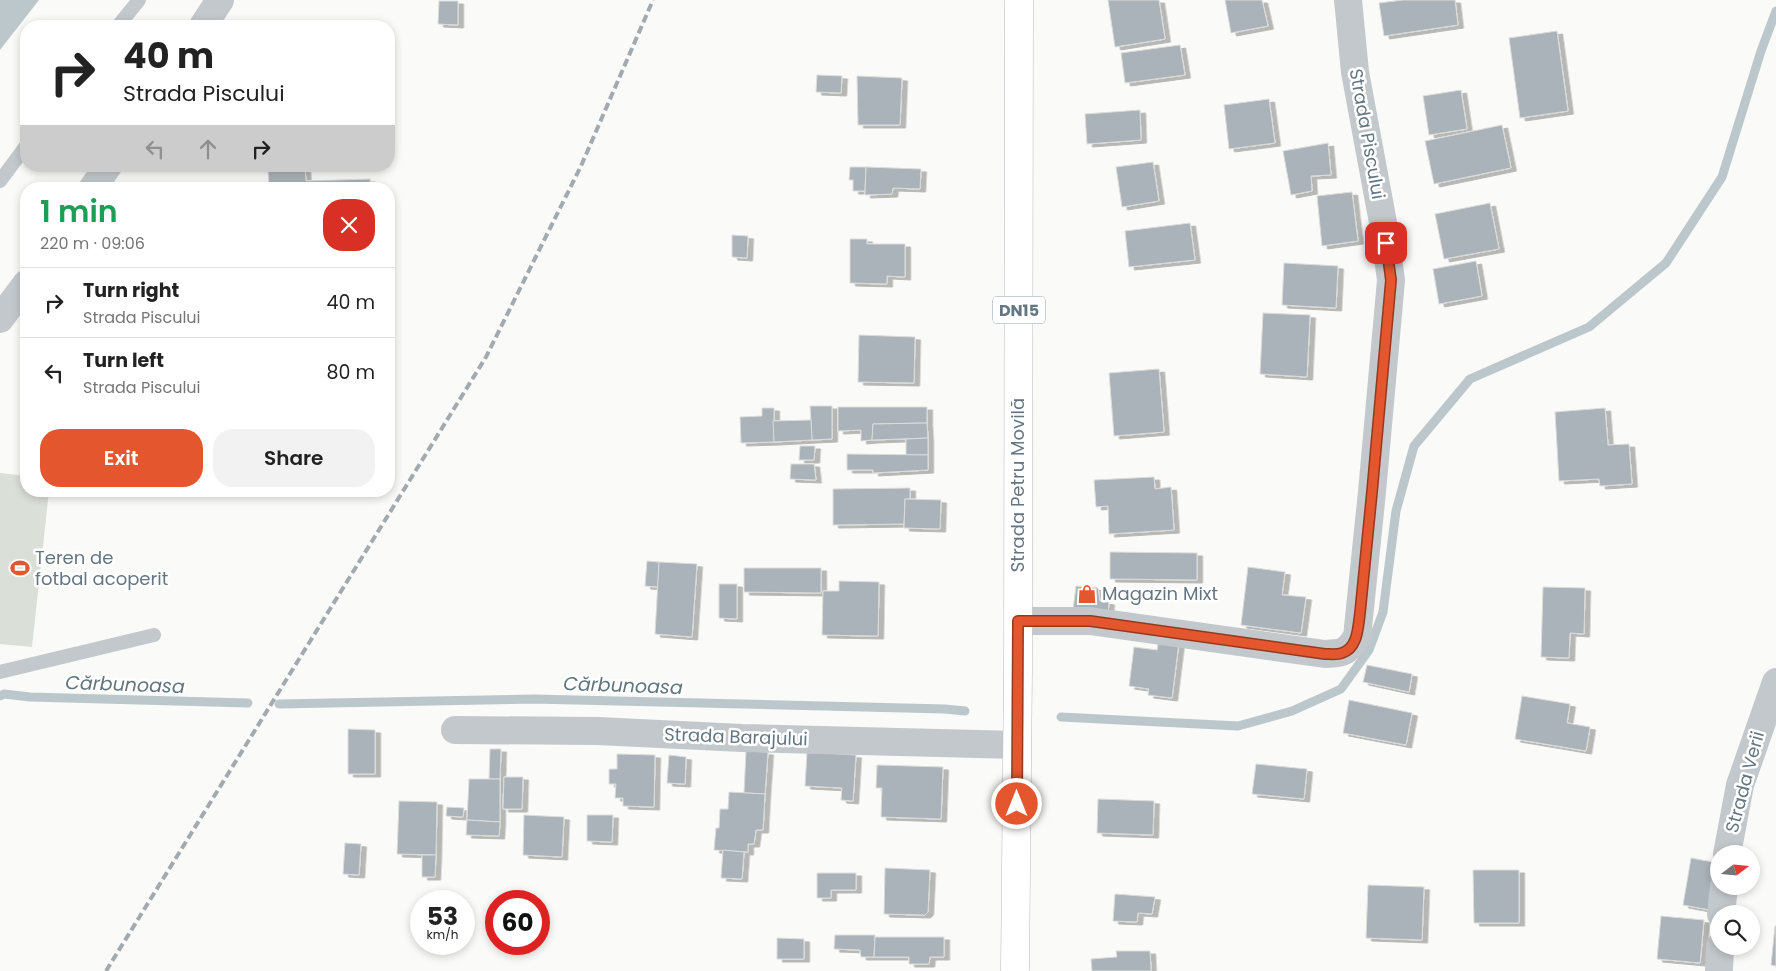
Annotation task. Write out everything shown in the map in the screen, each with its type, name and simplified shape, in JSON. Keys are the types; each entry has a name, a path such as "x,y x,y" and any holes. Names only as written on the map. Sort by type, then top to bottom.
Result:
{"main road":[{"name":"Strada Petru Movilă","path":"1015,971 1018,621 1019,0"}],"street":[{"path":"207,20 220,0"},
{"name":"Strada Piscului","path":"1018,621 1090,621 1325,654 1342,653 1350,648 1357,637 1391,280 1384,228 1355,72 1348,0"},
{"path":"0,319 20,292"},
{"name":"Strada Verii","path":"1729,845 1740,785 1776,682"},
{"name":"Strada Barajului","path":"455,730 598,731 742,738 1017,745"},
{"path":"1719,971 1720,955"}],"lane":[{"path":"123,20 139,0"},
{"path":"0,181 20,154"},
{"path":"0,672 154,635"}],"shaded area":[{"path":"0,0 39,0 23,20 20,20 20,24 0,50"},
{"name":"Teren de fotbal acoperit","path":"0,473 20,475 20,497 48,497 32,647 0,644"}],"building":[{"path":"1108,0 1159,0 1165,39 1115,47"},
{"path":"1225,0 1262,0 1268,26 1231,33"},
{"path":"1403,0 1455,0 1458,25 1384,36 1379,3"},
{"path":"439,1 458,1 458,25 438,24"},
{"path":"1557,31 1568,111 1520,118 1509,38"},
{"path":"1180,45 1185,75 1125,83 1121,53"},
{"path":"817,75 842,76 841,93 816,92"},
{"path":"857,76 902,78 900,125 858,125"},
{"path":"1461,90 1467,129 1429,135 1423,96"},
{"path":"1269,99 1275,143 1229,149 1224,105"},
{"path":"1140,110 1141,140 1087,144 1085,114"},
{"path":"1502,125 1511,168 1434,184 1425,141"},
{"path":"1328,143 1331,175 1311,176 1312,191 1291,195 1283,151"},
{"path":"1153,162 1159,201 1122,207 1116,167"},
{"path":"850,167 866,167 865,191 853,191 853,180 849,180"},
{"path":"866,167 921,169 920,189 893,188 892,194 865,195"},
{"path":"268,172 305,172 306,181 370,179 370,182 269,182"},
{"path":"1352,192 1358,241 1322,246 1317,196"},
{"path":"1490,203 1499,249 1444,259 1435,214"},
{"path":"1190,223 1195,260 1129,267 1125,231"},
{"path":"732,235 748,236 747,258 732,257"},
{"path":"850,239 867,239 867,244 905,244 905,277 887,276 887,284 850,283"},
{"path":"1476,261 1482,296 1439,304 1433,269"},
{"path":"1284,263 1338,266 1336,308 1282,305"},
{"path":"1263,313 1310,315 1307,377 1260,374"},
{"path":"859,335 915,337 914,383 858,382"},
{"path":"1159,369 1164,432 1114,436 1109,373"},
{"path":"810,406 832,406 832,439 812,440"},
{"path":"838,407 927,407 927,423 873,424 872,440 861,441 861,430 838,431"},
{"path":"762,408 774,408 774,442 741,443 740,417 762,416"},
{"path":"1605,408 1608,445 1629,444 1632,484 1600,486 1599,479 1559,481 1555,412"},
{"path":"811,420 812,440 774,442 773,421"},
{"path":"927,423 928,438 872,440 873,424"},
{"path":"928,438 928,455 906,455 906,439"},
{"path":"800,446 815,446 814,460 799,460"},
{"path":"847,454 928,455 928,470 873,473 873,470 847,470"},
{"path":"791,464 814,464 816,480 790,479"},
{"path":"1154,477 1155,489 1171,487 1174,530 1109,534 1108,506 1096,507 1094,480"},
{"path":"910,488 910,499 905,499 904,524 833,525 833,489"},
{"path":"905,499 941,500 940,529 904,528"},
{"path":"1110,552 1197,553 1197,580 1110,579"},
{"path":"647,561 659,562 658,587 645,586"},
{"path":"659,562 697,564 692,637 655,634"},
{"path":"1248,567 1285,572 1282,595 1306,597 1301,633 1241,625"},
{"path":"744,568 821,568 821,593 744,592"},
{"path":"839,581 879,582 878,636 822,635 823,591 839,591"},
{"path":"719,584 737,584 737,619 719,618"},
{"name":"Magazin Mixt","path":"1076,586 1098,588 1100,601 1109,602 1108,614 1073,610"},
{"path":"1543,587 1585,588 1584,634 1570,633 1569,658 1541,657"},
{"path":"1159,639 1179,642 1172,698 1148,695 1149,689 1129,686 1134,647 1157,650"},
{"path":"1367,665 1412,674 1409,692 1363,682"},
{"path":"1522,696 1570,704 1567,723 1590,727 1586,751 1515,739"},
{"path":"1349,700 1412,713 1406,745 1343,733"},
{"path":"348,729 375,730 375,774 348,774"},
{"path":"490,749 501,749 500,779 489,779"},
{"path":"746,751 768,752 765,794 744,793"},
{"path":"807,752 856,755 853,801 841,800 842,788 805,786"},
{"path":"617,754 655,755 654,807 623,806 623,798 615,798 616,784 609,784 609,769 617,769"},
{"path":"669,755 686,757 685,784 667,783"},
{"path":"1256,764 1307,769 1304,799 1252,794"},
{"path":"877,765 943,767 941,819 881,817 882,788 876,788"},
{"path":"504,777 523,777 522,809 503,809"},
{"path":"469,779 500,779 500,822 467,820"},
{"path":"729,792 765,794 763,830 756,830 754,844 748,844 748,852 714,850 716,828 719,828 720,809 728,809"},
{"path":"1098,799 1154,801 1153,835 1097,833"},
{"path":"399,801 437,802 436,855 397,854"},
{"path":"447,807 464,808 463,817 446,816"},
{"path":"524,815 564,817 562,857 523,855"},
{"path":"587,815 613,815 612,842 587,841"},
{"path":"467,820 500,822 499,836 466,835"},
{"path":"345,843 361,844 359,875 343,874"},
{"path":"723,850 744,852 742,879 721,878"},
{"path":"422,855 436,855 435,877 422,877"},
{"path":"1691,858 1710,862 1710,895 1713,895 1710,910 1683,905"},
{"path":"885,868 930,870 928,912 925,915 884,914"},
{"path":"1473,870 1519,870 1519,923 1474,923"},
{"path":"817,873 856,873 856,890 831,890 831,898 817,898"},
{"path":"1368,885 1424,887 1422,940 1366,938"},
{"path":"1115,894 1155,897 1152,914 1138,913 1137,922 1113,921"},
{"path":"1661,916 1704,920 1700,963 1657,959"},
{"path":"1776,926 1776,966 1771,965"},
{"path":"835,935 875,935 874,957 861,957 860,950 834,949"},
{"path":"875,937 944,937 944,957 930,957 929,964 909,964 909,957 874,957"},
{"path":"777,938 804,939 804,959 777,959"},
{"path":"1116,951 1150,951 1151,971 1092,971 1091,959 1117,957"}],"waterway":[{"path":"1061,717 1238,726 1292,711 1341,689 1369,650 1383,612 1396,511 1414,446 1470,379 1589,327 1666,263 1722,177 1761,51 1776,11"},
{"name":"Cărbunoasa","path":"0,696 4,694 30,697 248,703"},
{"name":"Cărbunoasa","path":"279,704 534,699 965,711"}],"railway":[{"path":"106,971 486,357 581,166 653,0"}],"place":[{"name":"Teren de fotbal acoperit","path":"20,568"},
{"name":"Magazin Mixt","path":"1087,594"}],"route":[{"path":"1017,804 1018,621 1090,621 1325,654 1342,653 1350,648 1357,637 1360,613 1385,351 1391,280 1386,243"}]}
